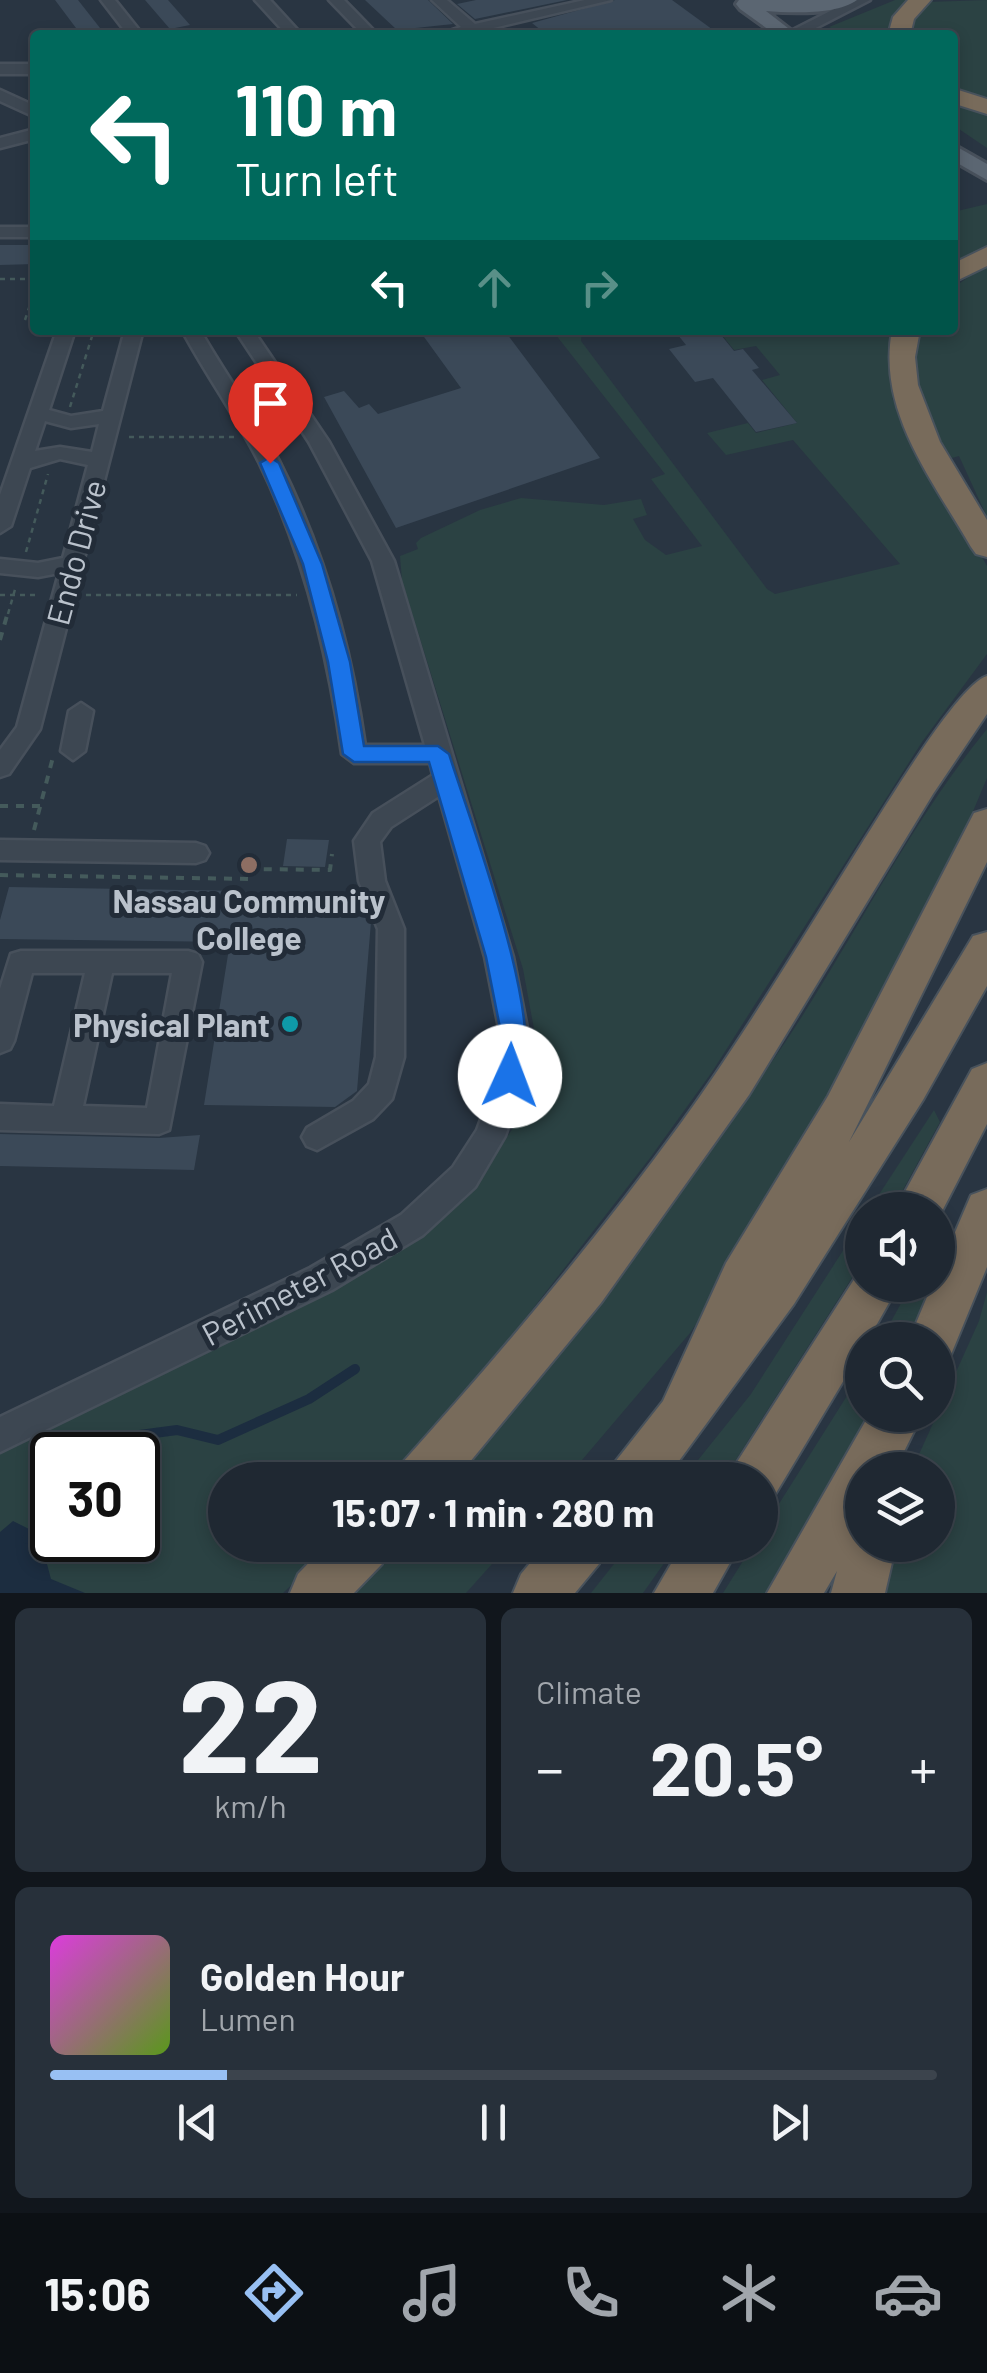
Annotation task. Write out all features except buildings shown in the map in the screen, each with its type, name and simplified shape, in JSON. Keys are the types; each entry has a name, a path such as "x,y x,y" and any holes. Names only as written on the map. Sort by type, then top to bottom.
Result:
{"highway":[{"path":"900,30 904,17 920,0"},
{"path":"958,97 987,107"},
{"path":"905,335 899,366 907,404 987,546"},
{"path":"437,1462 517,1372 680,1160 783,1006 942,751 987,688"},
{"path":"680,1421 743,1279 844,1110 987,823"},
{"path":"647,1462 774,1292 882,1133 987,948"},
{"path":"928,1192 987,1082"},
{"path":"940,1322 987,1210"},
{"path":"766,1462 865,1302"},
{"path":"794,1593 845,1506"},
{"path":"317,1593 346,1562"},
{"path":"540,1593 566,1562"},
{"path":"681,1593 702,1562"},
{"path":"858,1593 866,1562"}],"main road":[{"path":"742,2 796,6 848,0"},
{"path":"742,2 782,30"},
{"path":"958,154 987,174"}],"street":[{"path":"108,0 132,30"},
{"path":"262,0 291,30"},
{"path":"336,0 366,30"},
{"path":"438,0 472,29"},
{"path":"467,30 604,0"},
{"path":"800,30 863,0"},
{"path":"0,69 30,69"},
{"path":"0,95 30,110"},
{"path":"0,142 30,135"},
{"path":"0,216 30,216"},
{"path":"0,232 30,232"},
{"path":"0,526 64,335"},
{"name":"Endo Drive","path":"5,756 28,729 133,335"},
{"path":"194,335 254,437 312,564 349,706 354,754 442,767"},
{"name":"Perimeter Road","path":"0,1435 321,1280 412,1226 464,1177 490,1136 510,1076 515,1038 499,957 382,560 360,510 320,438 248,335"},
{"path":"38,413 71,422 110,416"},
{"path":"21,464 37,456 64,452 99,462"},
{"path":"14,569 38,570 72,563"},
{"path":"72,751 81,712"},
{"path":"317,1137 364,1110 382,1090 390,1056 390,929 372,881 366,842 382,820 442,767"},
{"path":"0,850 196,854"},
{"path":"0,1040 21,962 188,962 159,1122 0,1117"},
{"path":"66,1119 101,962"}],"path":[{"path":"0,278 30,279"},
{"path":"25,320 30,305"},
{"path":"67,416 92,335"},
{"path":"121,438 254,437"},
{"path":"0,640 13,595 14,569 52,460"},
{"path":"0,595 49,595"},
{"path":"81,595 322,595"},
{"path":"28,851 54,750 72,751"},
{"path":"0,806 40,806"}],"green space":[{"path":"895,0 914,0 897,30 829,27"},
{"path":"987,0 987,102 958,91 958,30 908,30 927,2"},
{"path":"958,99 987,109 987,148 958,128"},
{"path":"987,204 987,249 958,264 958,211"},
{"path":"987,264 987,517 959,456 952,458 933,429 913,372 918,335 958,335 958,284"},
{"path":"556,335 582,335 581,341 767,589 775,594 900,564 793,440 726,455 707,433 748,423 756,433 797,423 762,380 780,375 756,346 734,350 722,335 896,335 898,397 892,398 987,566 987,654 922,742 712,1072 650,1158 514,1333 402,1462 208,1462 208,1562 315,1562 283,1593 0,1593 0,1450 30,1436 30,1562 160,1562 160,1432 37,1432 300,1305 428,1233 475,1188 521,1115 532,1071 534,1029 523,969 402,581 400,556 418,549 416,543 421,538 480,510 521,498 604,505 641,499 647,515 633,519 645,540 666,555 702,546 651,479 665,474"},
{"path":"987,729 987,778 938,895 793,1181 690,1333 580,1462 464,1462 623,1264 747,1098 959,766"},
{"path":"934,1110 940,1122 902,1192 881,1192"},
{"path":"845,1247 845,1289 734,1462 696,1462 751,1394"},
{"path":"987,1292 987,1593 881,1593 883,1562 955,1562 955,1452 920,1452 929,1432 955,1432 955,1374 979,1321"},
{"path":"902,1302 928,1302 919,1322 891,1322"},
{"path":"845,1399 845,1432 863,1432 852,1452 845,1452 845,1464 771,1593 723,1593 742,1562 778,1562 778,1505"},
{"path":"374,1562 494,1562 466,1593 345,1593"},
{"path":"616,1562 665,1562 643,1593 591,1593"}],"water":[{"path":"13,1521 30,1530 30,1562 46,1562 51,1579 85,1593 0,1593 0,1532"}],"waterway":[{"path":"160,1432 177,1430 218,1440 309,1399 355,1369"},
{"path":"27,1539 30,1536"}],"place":[{"name":"Nassau Community College","path":"249,865"},
{"name":"Physical Plant","path":"290,1024"}],"route":[{"path":"270,463 312,564 330,624 349,706 354,754 438,754 499,957 515,1038 510,1076"}]}
